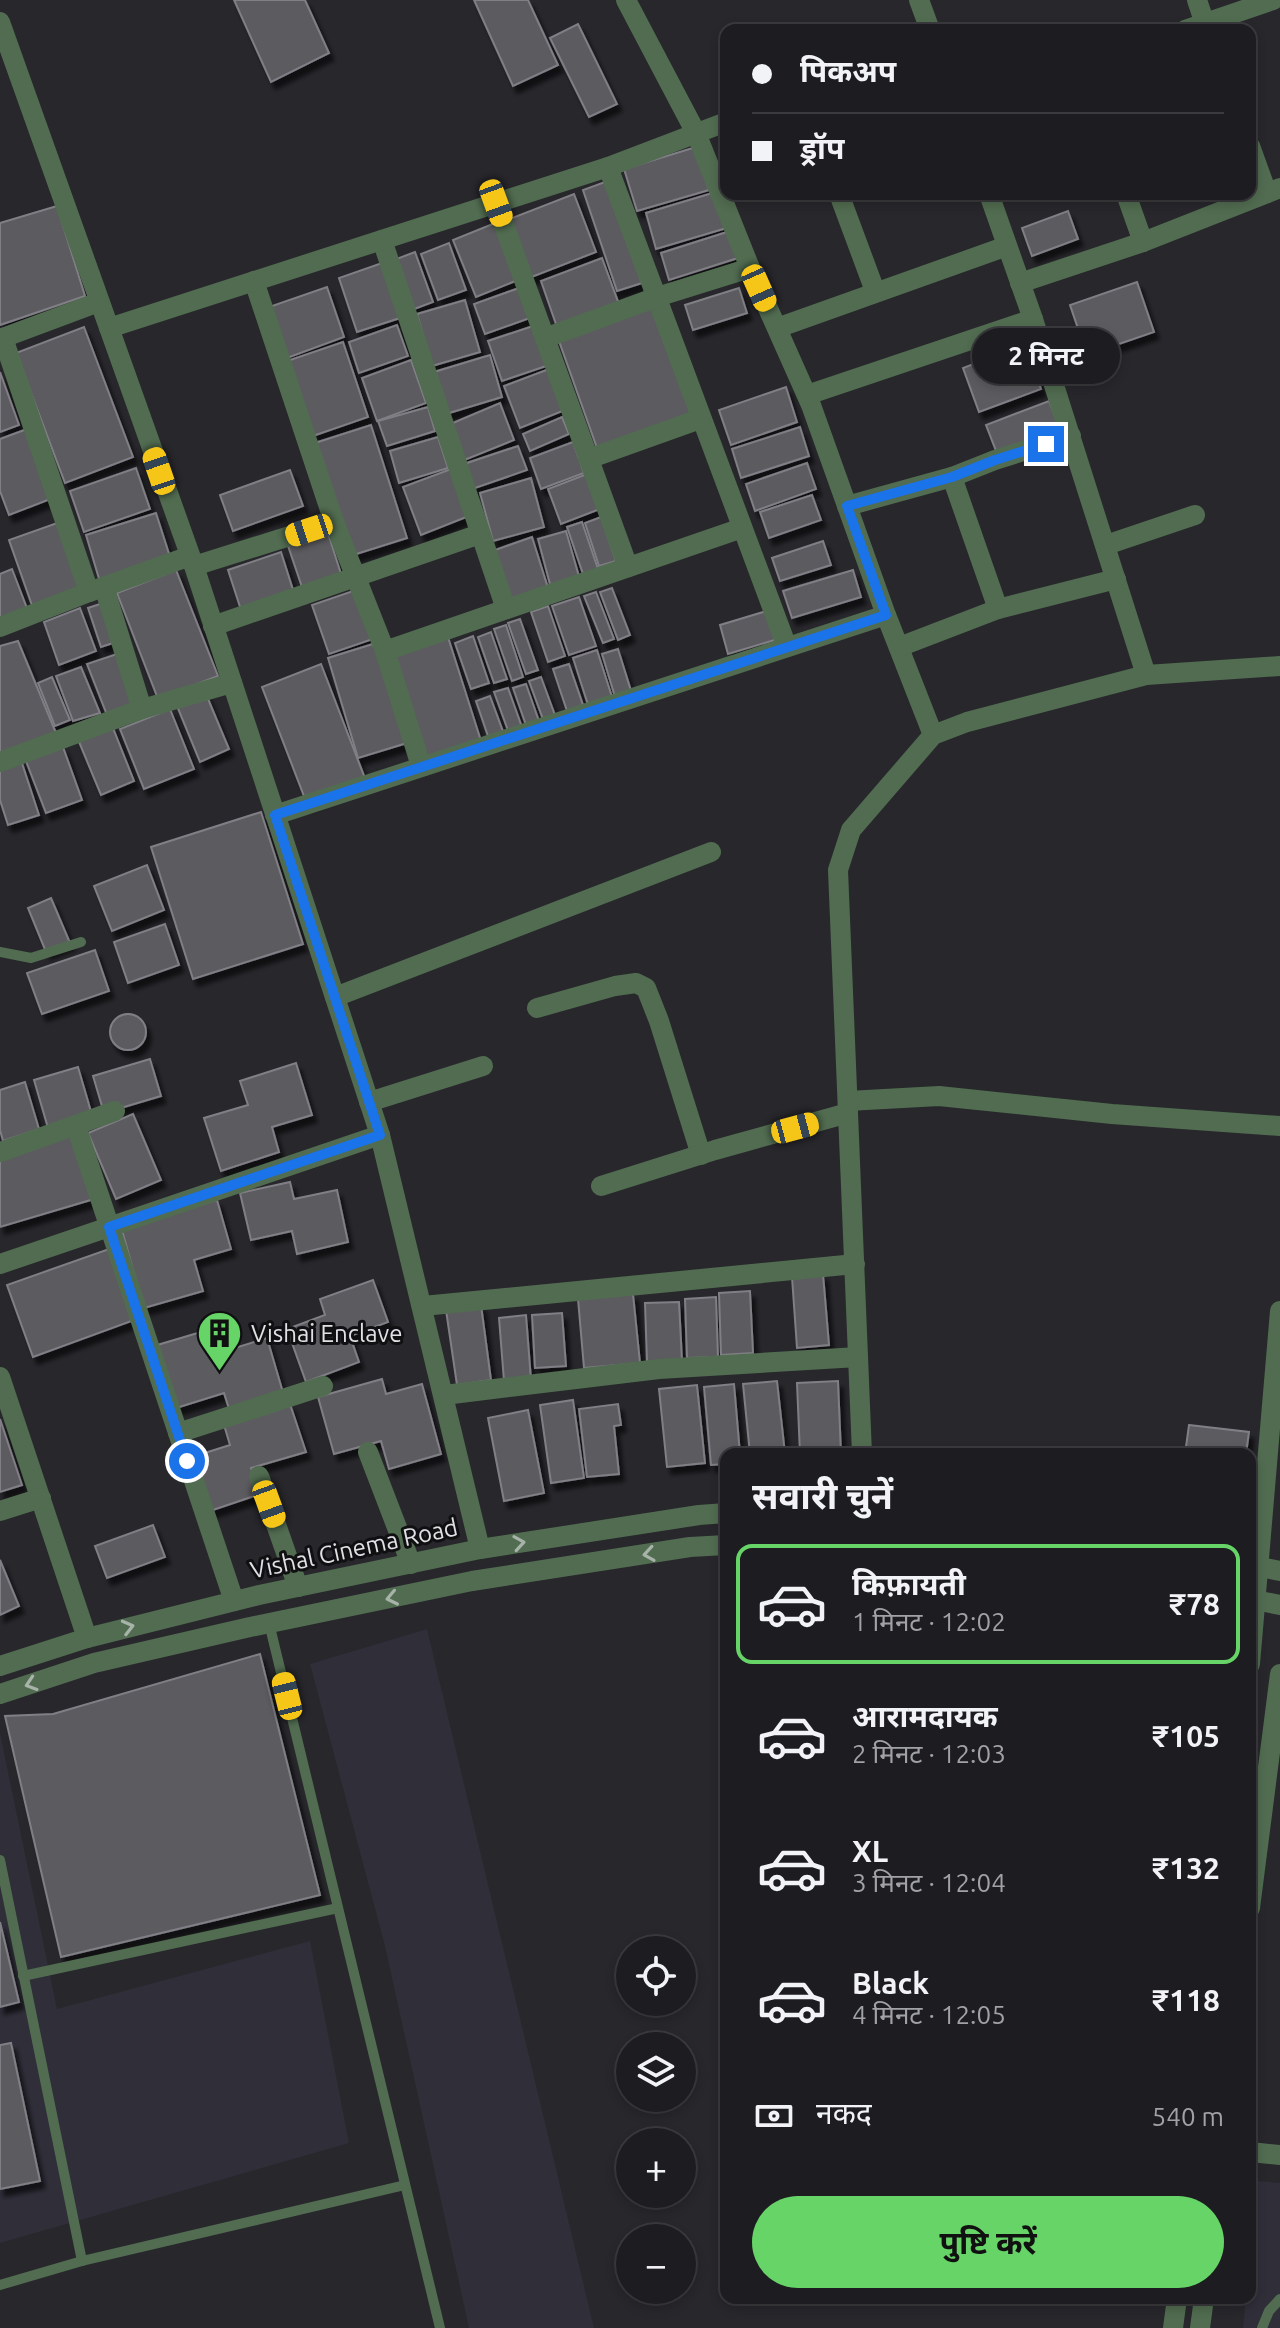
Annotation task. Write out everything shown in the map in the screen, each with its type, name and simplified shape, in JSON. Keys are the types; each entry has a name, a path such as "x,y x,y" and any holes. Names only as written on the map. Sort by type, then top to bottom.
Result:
{"street":[{"path":"626,0 696,133 720,193"},
{"path":"919,0 928,24"},
{"path":"1197,0 1205,24"},
{"path":"1213,24 1273,0"},
{"path":"0,22 192,561 380,1135 480,1549"},
{"path":"109,328 608,167 720,124"},
{"path":"1256,157 1274,190"},
{"path":"608,167 787,647"},
{"path":"723,200 807,395 933,735"},
{"path":"841,200 875,291"},
{"path":"991,200 1033,319 1146,675"},
{"path":"1128,200 1143,242"},
{"path":"1020,283 1143,242 1249,200"},
{"path":"496,203 628,567"},
{"path":"382,240 506,609"},
{"path":"777,328 1007,246"},
{"path":"545,338 657,297 750,268"},
{"path":"254,281 334,522 385,651 421,766"},
{"path":"99,302 2,338 142,709"},
{"path":"807,395 1033,319"},
{"path":"588,459 700,419"},
{"path":"847,506 952,477 1071,436"},
{"path":"952,477 998,609"},
{"path":"1106,545 1195,515"},
{"path":"0,627 96,589 334,522"},
{"path":"385,651 742,528"},
{"path":"213,626 480,534"},
{"path":"899,647 998,609 1116,579"},
{"path":"275,815 886,615"},
{"path":"862,1448 838,870 851,830 933,735 967,722 1146,675 1280,666"},
{"path":"0,762 142,709 232,683"},
{"path":"335,997 711,852"},
{"path":"537,1008 615,986 636,983 646,988 701,1155"},
{"path":"369,1102 483,1066"},
{"path":"601,1186 848,1107 939,1096 1112,1114 1280,1126"},
{"path":"0,1152 115,1111"},
{"path":"76,1126 234,1601"},
{"path":"0,1264 380,1135"},
{"path":"423,1306 855,1264"},
{"path":"1256,1546 1280,1311"},
{"path":"444,1395 659,1369 858,1357"},
{"path":"0,1377 94,1663"},
{"path":"178,1433 323,1386"},
{"path":"368,1452 411,1564"},
{"path":"259,1476 298,1587"},
{"path":"0,1511 41,1498"},
{"name":"Vishal Cinema Road","path":"0,1666 87,1638 259,1595 480,1549 720,1513"},
{"path":"0,1694 94,1663 472,1581 690,1547 720,1545"},
{"path":"1256,1566 1280,1571"},
{"path":"259,1595 269,1623"},
{"path":"1256,1601 1280,1605"},
{"path":"1256,1861 1280,1674"},
{"path":"1256,2153 1280,2155"},
{"path":"1173,2328 1176,2304"},
{"path":"1200,2328 1203,2304"}],"lane":[{"path":"0,952 31,958 81,942"},
{"path":"269,1623 440,2328"},
{"path":"0,1860 82,2261"},
{"path":"23,1976 338,1908"},
{"path":"0,2285 82,2261 405,2185"},
{"path":"1262,2328 1269,2311 1280,2299"}],"shaded area":[{"path":"427,1629 594,2328 469,2328 385,1946 310,1664"},
{"path":"0,1733 57,2009 310,1941 349,2143 0,2243"},
{"path":"1256,2181 1280,2183 1280,2328 1243,2328 1245,2304 1256,2304"}],"building":[{"path":"234,0 305,0 329,53 271,82"},
{"path":"474,0 528,0 558,65 513,86"},
{"path":"578,24 617,104 589,117 550,38"},
{"path":"696,147 709,190 637,211 624,169"},
{"path":"605,182 642,283 617,291 583,190"},
{"path":"719,191 730,227 656,249 646,213"},
{"path":"574,194 596,252 529,278 507,220"},
{"path":"57,206 85,296 0,325 0,223"},
{"path":"1068,211 1078,239 1032,256 1022,228"},
{"path":"495,223 518,280 476,297 453,240"},
{"path":"730,231 738,258 669,280 661,253"},
{"path":"449,243 466,290 438,300 421,254"},
{"path":"415,252 433,302 409,311 391,261"},
{"path":"602,258 620,307 558,330 541,281"},
{"path":"382,263 400,318 357,332 339,278"},
{"path":"1137,282 1154,332 1087,355 1070,305"},
{"path":"327,287 344,337 287,358 269,307"},
{"path":"519,288 530,318 485,334 474,304"},
{"path":"739,288 747,313 693,330 685,305"},
{"path":"465,300 480,352 432,366 417,314"},
{"path":"657,306 695,413 597,448 559,341"},
{"path":"397,325 408,356 359,373 349,342"},
{"path":"536,325 549,365 502,381 488,341"},
{"path":"84,327 133,457 65,483 16,353"},
{"path":"343,342 368,417 313,436 287,361"},
{"path":"1025,344 1041,389 979,412 963,368"},
{"path":"490,355 502,397 446,414 434,372"},
{"path":"411,360 426,403 377,421 362,378"},
{"path":"549,369 565,410 520,428 504,386"},
{"path":"0,372 19,425 0,432"},
{"path":"786,387 797,422 731,445 719,410"},
{"path":"1049,401 1061,432 998,456 986,425"},
{"path":"500,403 514,440 462,461 448,425"},
{"path":"428,407 435,431 387,446 378,421"},
{"path":"562,417 569,434 530,451 523,434"},
{"path":"371,425 407,538 350,556 315,443"},
{"path":"800,427 809,456 741,478 732,449"},
{"path":"27,429 53,498 9,515 0,491 0,439"},
{"path":"438,437 448,468 399,483 390,451"},
{"path":"573,442 584,473 541,489 530,458"},
{"path":"518,446 527,470 472,489 464,464"},
{"path":"807,463 816,489 755,511 746,484"},
{"path":"136,468 150,509 84,532 70,491"},
{"path":"451,469 469,516 421,535 403,487"},
{"path":"290,470 303,506 233,531 220,495"},
{"path":"587,474 600,509 561,524 548,489"},
{"path":"531,478 544,527 493,541 480,493"},
{"path":"812,495 821,520 769,538 760,512"},
{"path":"156,513 171,560 100,582 86,535"},
{"path":"601,517 616,561 599,566 585,523"},
{"path":"60,522 83,591 34,611 9,540"},
{"path":"582,522 598,569 583,574 567,527"},
{"path":"326,527 343,580 304,593 286,540"},
{"path":"566,531 580,580 551,588 538,539"},
{"path":"532,537 548,588 512,601 495,550"},
{"path":"823,541 831,565 780,581 772,558"},
{"path":"281,552 294,593 242,613 228,570"},
{"path":"12,569 28,611 0,622 0,574"},
{"path":"176,570 218,676 158,699 117,593"},
{"path":"853,570 861,597 792,618 783,591"},
{"path":"612,588 630,635 618,640 600,592"},
{"path":"356,590 373,639 329,654 312,605"},
{"path":"596,592 614,639 603,643 584,596"},
{"path":"579,597 596,646 569,655 552,606"},
{"path":"106,602 119,641 101,647 88,608"},
{"path":"548,606 565,656 548,662 531,612"},
{"path":"80,608 96,651 59,665 44,622"},
{"path":"770,610 778,639 728,654 720,625"},
{"path":"520,619 538,670 526,674 508,623"},
{"path":"506,625 523,677 512,681 494,629"},
{"path":"491,632 507,679 494,683 478,637"},
{"path":"473,636 489,683 471,689 455,643"},
{"path":"448,637 482,744 426,762 392,655"},
{"path":"18,641 56,733 0,756 0,646"},
{"path":"376,643 407,743 358,758 328,658"},
{"path":"618,649 632,694 616,700 602,654"},
{"path":"597,650 613,700 589,708 573,658"},
{"path":"120,653 135,702 107,715 87,664"},
{"path":"321,664 366,781 307,804 262,687"},
{"path":"569,664 583,705 567,711 553,669"},
{"path":"81,667 100,713 73,721 56,676"},
{"path":"52,677 70,720 55,726 38,683"},
{"path":"541,677 556,718 544,722 529,681"},
{"path":"526,684 540,724 527,728 513,688"},
{"path":"508,688 523,730 510,736 494,692"},
{"path":"206,694 229,749 200,762 177,706"},
{"path":"490,696 505,737 490,742 476,701"},
{"path":"170,709 194,769 144,789 120,729"},
{"path":"111,723 134,781 101,795 77,737"},
{"path":"63,747 82,800 46,813 26,761"},
{"path":"21,760 39,815 8,825 0,800 0,767"},
{"path":"261,812 303,944 193,979 151,847"},
{"path":"147,865 164,910 112,931 94,886"},
{"path":"51,898 70,943 46,952 28,908"},
{"path":"165,924 179,965 128,983 114,942"},
{"path":"95,950 109,991 42,1014 27,973"},
{"path":"128,1014 141,1019 146,1032 141,1045 128,1050 115,1045 110,1032 115,1019"},
{"path":"150,1059 161,1096 104,1113 93,1076"},
{"path":"296,1063 312,1115 272,1127 279,1152 221,1171 204,1118 248,1105 240,1081"},
{"path":"78,1067 92,1115 48,1128 34,1080"},
{"path":"25,1082 39,1129 3,1141 0,1090"},
{"path":"133,1114 161,1180 116,1199 88,1133"},
{"path":"75,1134 94,1199 0,1227 0,1156"},
{"path":"290,1182 294,1199 337,1190 348,1242 297,1254 292,1231 251,1240 240,1193"},
{"path":"217,1200 231,1249 194,1260 203,1291 144,1308 121,1227"},
{"path":"112,1248 137,1319 33,1357 7,1285"},
{"path":"823,1274 829,1345 797,1348 792,1277"},
{"path":"373,1280 388,1322 350,1336 359,1362 306,1382 287,1329 325,1315 320,1299"},
{"path":"750,1291 753,1353 721,1355 719,1293"},
{"path":"633,1294 640,1363 584,1368 578,1299"},
{"path":"716,1297 718,1357 687,1358 685,1299"},
{"path":"679,1302 682,1361 647,1362 645,1303"},
{"path":"481,1305 491,1380 457,1385 446,1310"},
{"path":"562,1313 566,1366 535,1368 532,1315"},
{"path":"526,1315 531,1380 504,1381 499,1318"},
{"name":"Vishai Enclave","path":"211,1329 219,1353 267,1338 284,1396 230,1412 224,1393 173,1409 154,1346"},
{"path":"382,1379 386,1394 422,1384 441,1454 389,1469 381,1441 334,1454 318,1397"},
{"path":"777,1381 784,1448 749,1448 743,1384"},
{"path":"838,1381 841,1448 800,1448 797,1383"},
{"path":"734,1384 739,1448 720,1448 720,1464 711,1465 704,1387"},
{"path":"697,1385 705,1463 667,1467 659,1389"},
{"path":"573,1400 584,1478 551,1483 540,1405"},
{"path":"290,1404 306,1452 251,1468 260,1494 207,1512 189,1458 230,1445 224,1425"},
{"path":"618,1404 621,1425 614,1426 619,1474 587,1477 579,1409"},
{"path":"528,1410 544,1493 504,1501 488,1418"},
{"path":"0,1419 22,1485 0,1492"},
{"path":"1189,1425 1249,1432 1247,1448 1186,1448"},
{"path":"153,1525 165,1557 107,1578 95,1546"},
{"path":"0,1560 19,1606 0,1615"},
{"path":"260,1654 320,1895 61,1957 5,1716 53,1714"},
{"path":"0,1922 19,2002 0,2007"},
{"path":"11,2043 40,2181 0,2189 0,2045"}],"place":[{"name":"Vishai Enclave","path":"220,1373"}],"route":[{"path":"187,1461 109,1227 380,1135 275,815 886,615 847,506 952,477 1046,444"}]}
